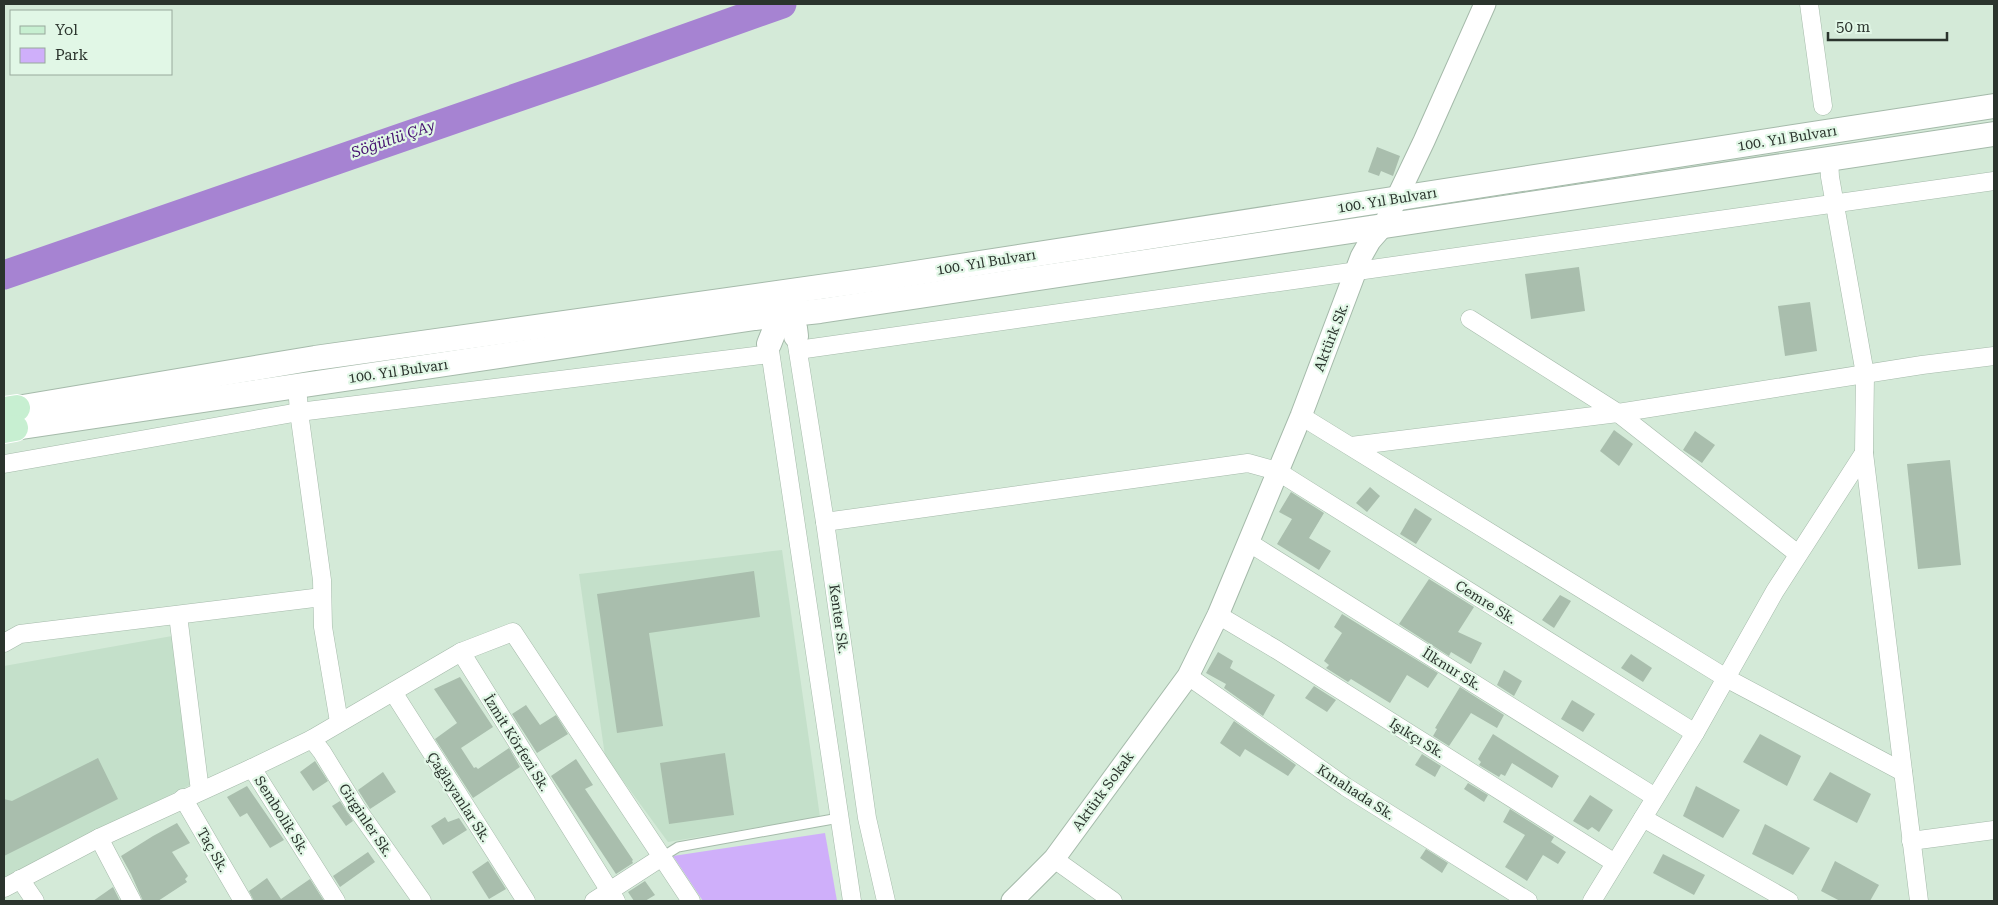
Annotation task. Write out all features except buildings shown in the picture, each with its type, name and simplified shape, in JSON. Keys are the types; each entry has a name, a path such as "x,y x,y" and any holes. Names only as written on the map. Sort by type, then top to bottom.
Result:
{"main road":[{"name":"100. Yıl Bulvarı","path":"10,419 297,386 1396,198 1994,106"},
{"name":"100. Yıl Bulvarı","path":"10,419 314,358 780,303 820,311 1994,134"},
{"path":"780,303 794,328 797,343"},
{"path":"770,349 780,303"}],"street":[{"name":"Aktürk Sk.","path":"1188,676 1218,616 1300,416 1356,272 1370,241 1384,225 1485,4"},
{"path":"1809,4 1823,106"},
{"path":"1829,159 1835,204 1865,374 1864,453 1919,901"},
{"path":"797,343 1356,272 1994,182"},
{"path":"1470,319 1618,413 1798,554"},
{"name":"Kenter Sk.","path":"797,343 825,522 867,818 886,901"},
{"path":"4,464 299,412 770,349"},
{"name":"Kenter Sk.","path":"770,349 852,901"},
{"path":"1351,446 1618,413 1865,374 1994,356"},
{"path":"297,386 322,580 323,627 339,722"},
{"path":"1300,416 1726,678 1903,772"},
{"path":"1592,901 1695,733 1774,591 1864,453"},
{"name":"Cemre Sk.","path":"825,522 1248,463 1277,471 1695,733"},
{"name":"İlknur Sk.","path":"1248,542 1656,797"},
{"path":"4,643 20,634 322,597"},
{"path":"178,615 200,791"},
{"name":"Işıkçı Sk.","path":"1218,616 1285,655 1615,863"},
{"path":"252,768 312,739 460,652 512,632 692,901"},
{"name":"İzmit Körfezi Sk.","path":"460,652 606,898"},
{"name":"Aktürk Sokak","path":"1012,901 1054,859 1188,676"},
{"name":"Kınalıada Sk.","path":"1188,676 1346,788 1528,901"},
{"name":"Çağlayanlar Sk.","path":"393,692 526,901"},
{"name":"Girginler Sk.","path":"312,739 357,809 422,901"},
{"name":"Sembolik Sk.","path":"4,888 99,838 252,768 336,901"},
{"name":"Taç Sk.","path":"183,798 243,901"},
{"path":"1643,818 1789,901"},
{"path":"1911,841 1994,830"},
{"path":"99,838 132,901"},
{"path":"606,898 662,857"},
{"path":"1054,859 1113,901"},
{"path":"20,879 35,901"}],"lane":[{"path":"662,857 678,847 840,818"}],"shaded area":[{"path":"782,550 820,817 668,842 605,756 579,574"},
{"path":"172,636 194,783 4,877 4,666"}],"green space":[{"path":"825,833 837,901 703,901 673,856"}],"waterway":[{"name":"Söğütlü ÇAy","path":"4,275 782,4"}]}
